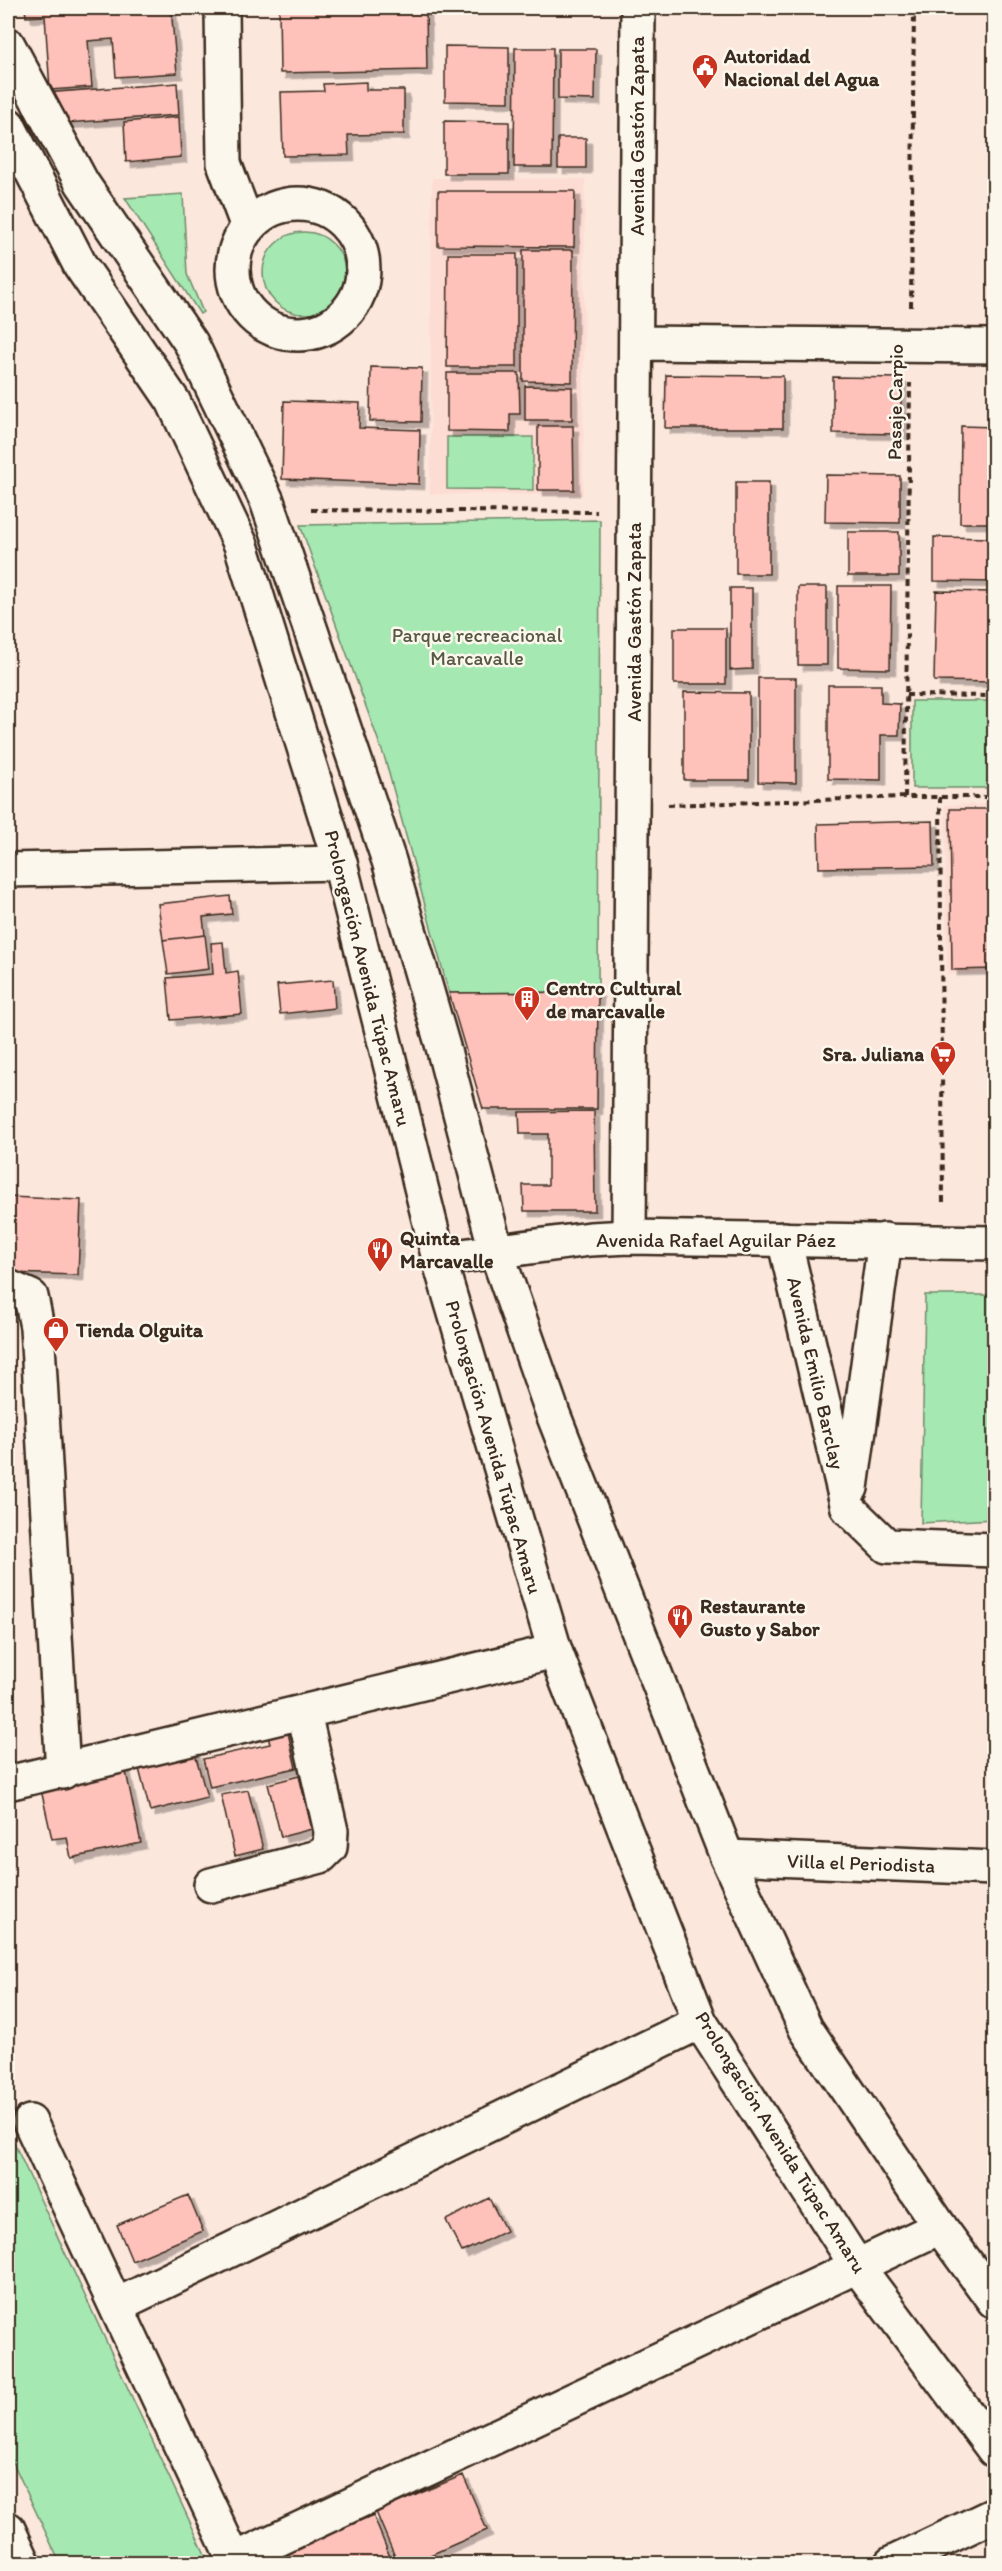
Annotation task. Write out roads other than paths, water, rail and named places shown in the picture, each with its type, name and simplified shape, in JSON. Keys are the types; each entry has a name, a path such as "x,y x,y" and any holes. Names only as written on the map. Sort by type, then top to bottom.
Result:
{"street":[{"path":"222,8 224,163 248,227"},
{"name":"Avenida Gastón Zapata","path":"628,1237 638,8"},
{"path":"8,45 82,183 191,343 267,501 389,861 443,1047 496,1251 553,1414 727,1857 806,2029 940,2227 994,2301"},
{"name":"Prolongación Avenida Túpac Amaru","path":"8,125 80,265 173,402 241,546 340,863 439,1259 555,1652 700,2022 858,2266 994,2450"},
{"path":"636,343 994,346"},
{"path":"8,870 340,863"},
{"name":"Avenida Rafael Aguilar Páez","path":"439,1259 590,1239 628,1237 994,1243"},
{"name":"Avenida Emilio Barclay","path":"784,1239 848,1508"},
{"name":"Avenida Emilio Barclay","path":"848,1508 885,1240"},
{"path":"8,1287 31,1298 37,1327 63,1772"},
{"path":"848,1508 887,1546 994,1550"},
{"path":"8,1784 555,1652"},
{"path":"212,1885 321,1856 330,1847 331,1831 304,1713"},
{"name":"Villa el Periodista","path":"727,1857 994,1868"},
{"path":"117,2305 700,2022"},
{"path":"30,2122 235,2562 940,2227"},
{"path":"891,2564 994,2515"},
{"path":"8,2529 24,2564"}],"place":[{"name":"Autoridad Nacional del Agua","path":"705,90"},
{"name":"Centro Cultural de marcavalle","path":"527,1022"},
{"name":"Sra. Juliana","path":"943,1077"},
{"name":"Quinta Marcavalle","path":"380,1273"},
{"name":"Tienda Olguita","path":"56,1353"},
{"name":"Restaurante Gusto y Sabor","path":"680,1640"}],"park label":[{"name":"Parque recreacional Marcavalle","path":"477,646"}]}
